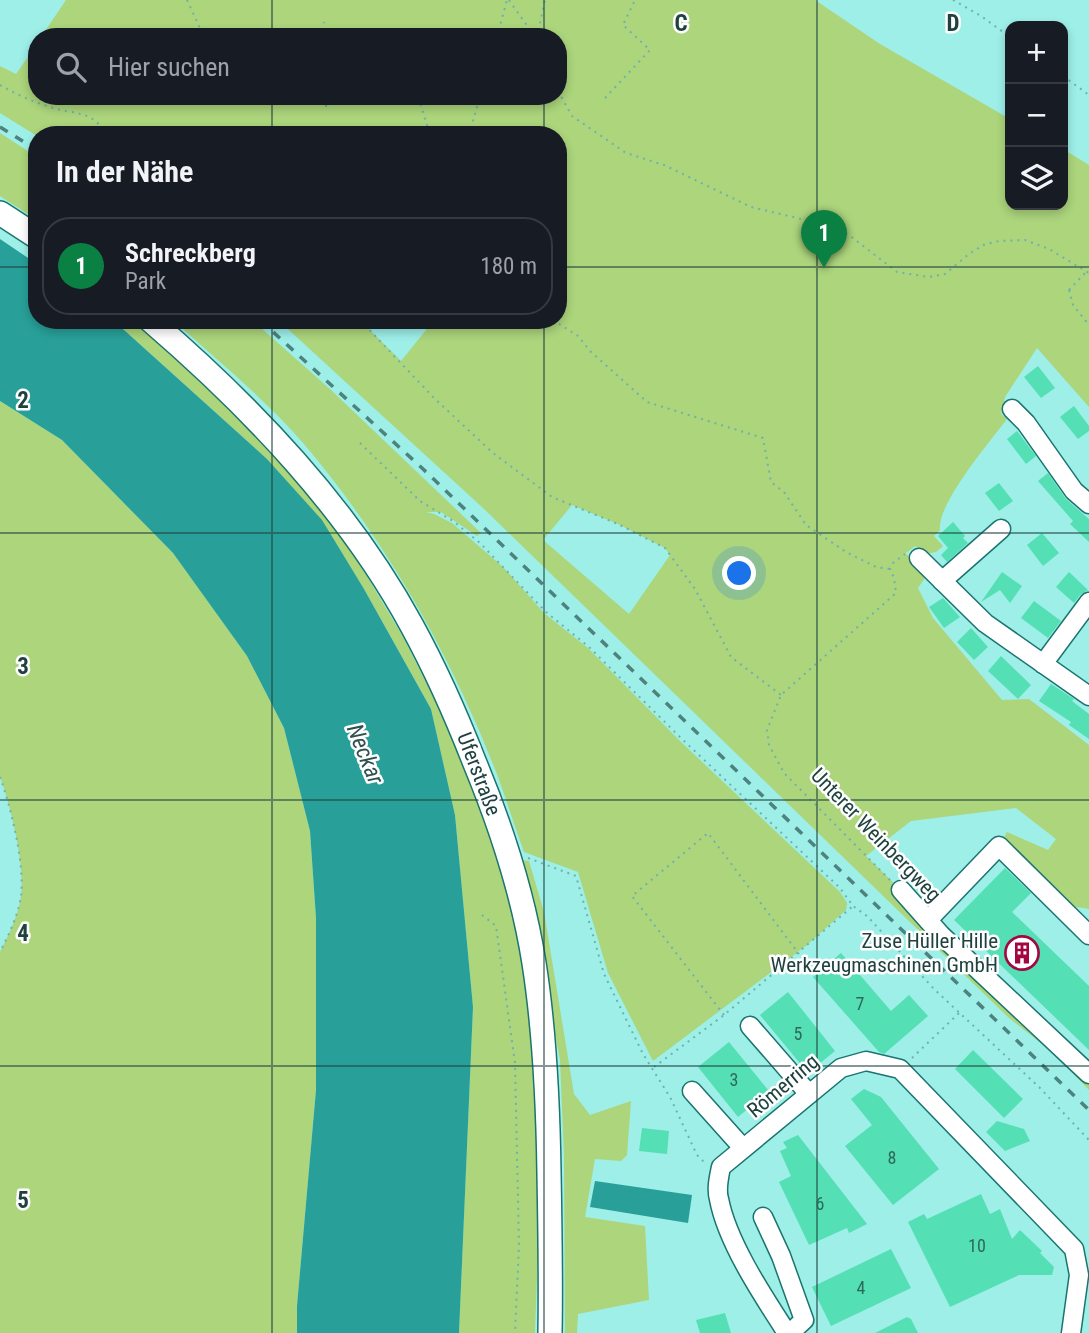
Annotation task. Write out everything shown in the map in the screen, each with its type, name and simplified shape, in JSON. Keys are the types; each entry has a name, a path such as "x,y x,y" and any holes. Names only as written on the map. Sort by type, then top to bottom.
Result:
{"main road":[{"path":"0,213 28,231"},
{"name":"Uferstraße","path":"160,329 197,361 272,436 324,496 377,570 411,625 452,705 488,795 509,854 523,905 542,1026 547,1086 550,1333"}],"street":[{"path":"1012,409 1027,423 1074,491 1089,504"},
{"path":"942,581 1001,529"},
{"path":"919,558 985,623 1089,696"},
{"path":"1043,664 1089,602"},
{"path":"928,920 999,846 1089,935"},
{"name":"Unterer Weinbergweg","path":"901,890 950,944 1089,1074"},
{"path":"750,1026 809,1094"},
{"name":"Römerring","path":"719,1175 721,1167 841,1068 866,1061 900,1069"},
{"path":"900,1069 1074,1249 1079,1275 1071,1333"},
{"path":"692,1091 743,1148"},
{"path":"719,1175 718,1196 725,1221 757,1286 789,1333 804,1320 781,1256 763,1217"}],"path":[{"path":"187,0 200,28"},
{"path":"500,28 508,0"},
{"path":"508,0 529,28"},
{"path":"538,28 545,0"},
{"path":"605,99 650,50 622,25 635,0"},
{"path":"953,0 1005,33"},
{"path":"323,28 324,22"},
{"path":"1068,80 1089,95"},
{"path":"0,85 28,97"},
{"path":"46,105 84,113 101,126"},
{"path":"421,105 427,126"},
{"path":"472,126 477,105"},
{"path":"566,105 572,116 626,153 664,165 751,206 831,226 849,235 897,272 929,278 945,274 983,245 999,241 1025,240 1049,250 1088,272 1069,290 1073,305 1089,325"},
{"path":"369,329 434,398 493,453 552,497 618,524 666,548 695,589 731,657 781,695 896,593 890,569 893,562 904,554 919,558"},
{"path":"567,329 578,336 590,351 648,402 763,438 771,482 784,492 806,525 846,552 876,567 890,569"},
{"path":"360,443 420,500 453,521 480,543 556,621 589,647 840,888 853,906 867,916 960,1013 1040,1088 1089,1140"},
{"name":"Unterer Weinbergweg","path":"781,695 767,730 775,760 784,773 901,890"},
{"path":"0,778 9,803 20,866 21,895 13,925 0,952"},
{"path":"724,1015 632,896 708,833 799,954"},
{"path":"525,857 576,876 604,974 697,1155 719,1175"},
{"path":"653,1067 724,1015 853,906"},
{"path":"482,915 496,926 515,1063 519,1244 515,1333"},
{"path":"900,1069 960,1013"}],"green space":[{"path":"66,0 815,0 880,44 1005,116 1005,210 1068,210 1068,152 1089,165 1089,407 1037,348 1005,397 1001,414 1007,419 966,473 947,505 940,530 934,536 943,546 936,552 926,554 915,546 905,554 919,558 931,569 918,588 933,618 1002,700 1029,699 1089,745 1089,909 1058,904 999,846 1007,832 1048,850 1056,839 1016,808 911,821 866,856 1089,1074 1089,1090 1051,1051 1009,1018 483,508 288,329 369,329 401,361 427,329 567,329 567,126 28,126 28,130 0,113 0,66 16,74 28,57 28,105 567,105 567,28 47,28","holes":["572,505 618,524 665,548 670,555 629,614 543,540"]},
{"path":"0,133 28,151 28,214 0,196"},
{"path":"123,329 144,329 185,364 254,433 321,506 403,637 469,767 516,916 529,996 535,1059 540,1195 535,1333 459,1333 473,1007 455,815 431,709 364,589 321,520 267,459"},
{"path":"183,329 262,329 331,390 481,533 477,536 441,512 426,512 452,523 503,567 545,614 588,648 681,742 840,892 847,903 846,910 807,945 653,1061 608,973 578,872 524,852 480,732 415,602 363,520 334,482 289,427"},
{"path":"0,401 62,440 173,553 247,656 284,728 310,831 316,918 316,1090 297,1306 297,1333 0,1333 0,952 18,911 22,883 16,836 0,777"},
{"path":"521,860 529,861 544,912 574,1094 590,1115 631,1101 627,1155 621,1161 595,1159 585,1217 645,1226 649,1300 578,1314 577,1333 565,1333 564,1155 560,1060"}],"water":[{"name":"Neckar","path":"0,239 28,258 28,329 123,329 267,459 322,520 431,709 455,815 473,1007 459,1333 297,1333 297,1306 316,1090 316,918 310,831 284,728 247,656 173,553 62,440 0,401"},
{"path":"595,1181 692,1195 688,1223 590,1207"}],"building":[{"path":"1038,366 1055,388 1041,398 1024,377"},
{"path":"1074,406 1089,426 1089,431 1078,439 1060,417"},
{"path":"1017,431 1036,456 1026,464 1007,439"},
{"path":"1048,473 1066,499 1089,519 1089,542 1070,524 1073,521 1038,481"},
{"path":"999,483 1013,501 999,511 985,493"},
{"path":"953,522 968,543 947,562 941,555 948,548 938,536"},
{"path":"1042,533 1059,553 1043,566 1027,545"},
{"path":"1002,572 1022,586 1010,603 1000,590 981,602"},
{"path":"1069,572 1088,590 1074,603 1056,587"},
{"path":"943,598 960,617 944,628 929,607"},
{"path":"1034,601 1061,621 1048,638 1021,618"},
{"path":"971,628 988,647 974,660 957,642"},
{"path":"1001,656 1031,685 1018,699 988,671"},
{"path":"1051,684 1074,699 1072,701 1089,714 1089,739 1069,725 1071,722 1039,701"},
{"name":"Zuse Hüller Hille Werkzeugmaschinen GmbH","path":"1005,868 1031,893 1012,912 1089,986 1089,1050 954,920"},
{"path":"841,953 891,1011 909,995 928,1016 884,1054 879,1052 813,977"},
{"path":"788,992 835,1051 808,1073 760,1015"},
{"path":"729,1042 769,1091 738,1117 698,1067"},
{"path":"973,1050 1023,1099 1004,1118 955,1069"},
{"path":"864,1089 881,1097 939,1169 893,1205 845,1146 872,1125 851,1099"},
{"path":"997,1121 1024,1129 1030,1141 1005,1151 986,1132"},
{"path":"642,1128 669,1131 667,1154 639,1151"},
{"path":"798,1135 867,1224 849,1233 847,1228 809,1245 779,1182 791,1176 780,1151 787,1148 783,1142"},
{"path":"981,1194 990,1214 1000,1209 1012,1239 1020,1230 1042,1251 1040,1253 1054,1267 1052,1275 1019,1275 950,1307 908,1222 924,1214 927,1219"},
{"path":"891,1249 911,1288 831,1326 812,1287"},
{"path":"725,1313 731,1333 700,1333 696,1320"},
{"path":"907,1317 911,1319 918,1333 875,1333"}],"railway":[{"path":"0,127 28,144"},
{"path":"270,329 422,468 1089,1110"}],"place":[{"name":"Schreckberg","path":"824,268"},
{"name":"Zuse Hüller Hille Werkzeugmaschinen GmbH","path":"1022,953"}]}
